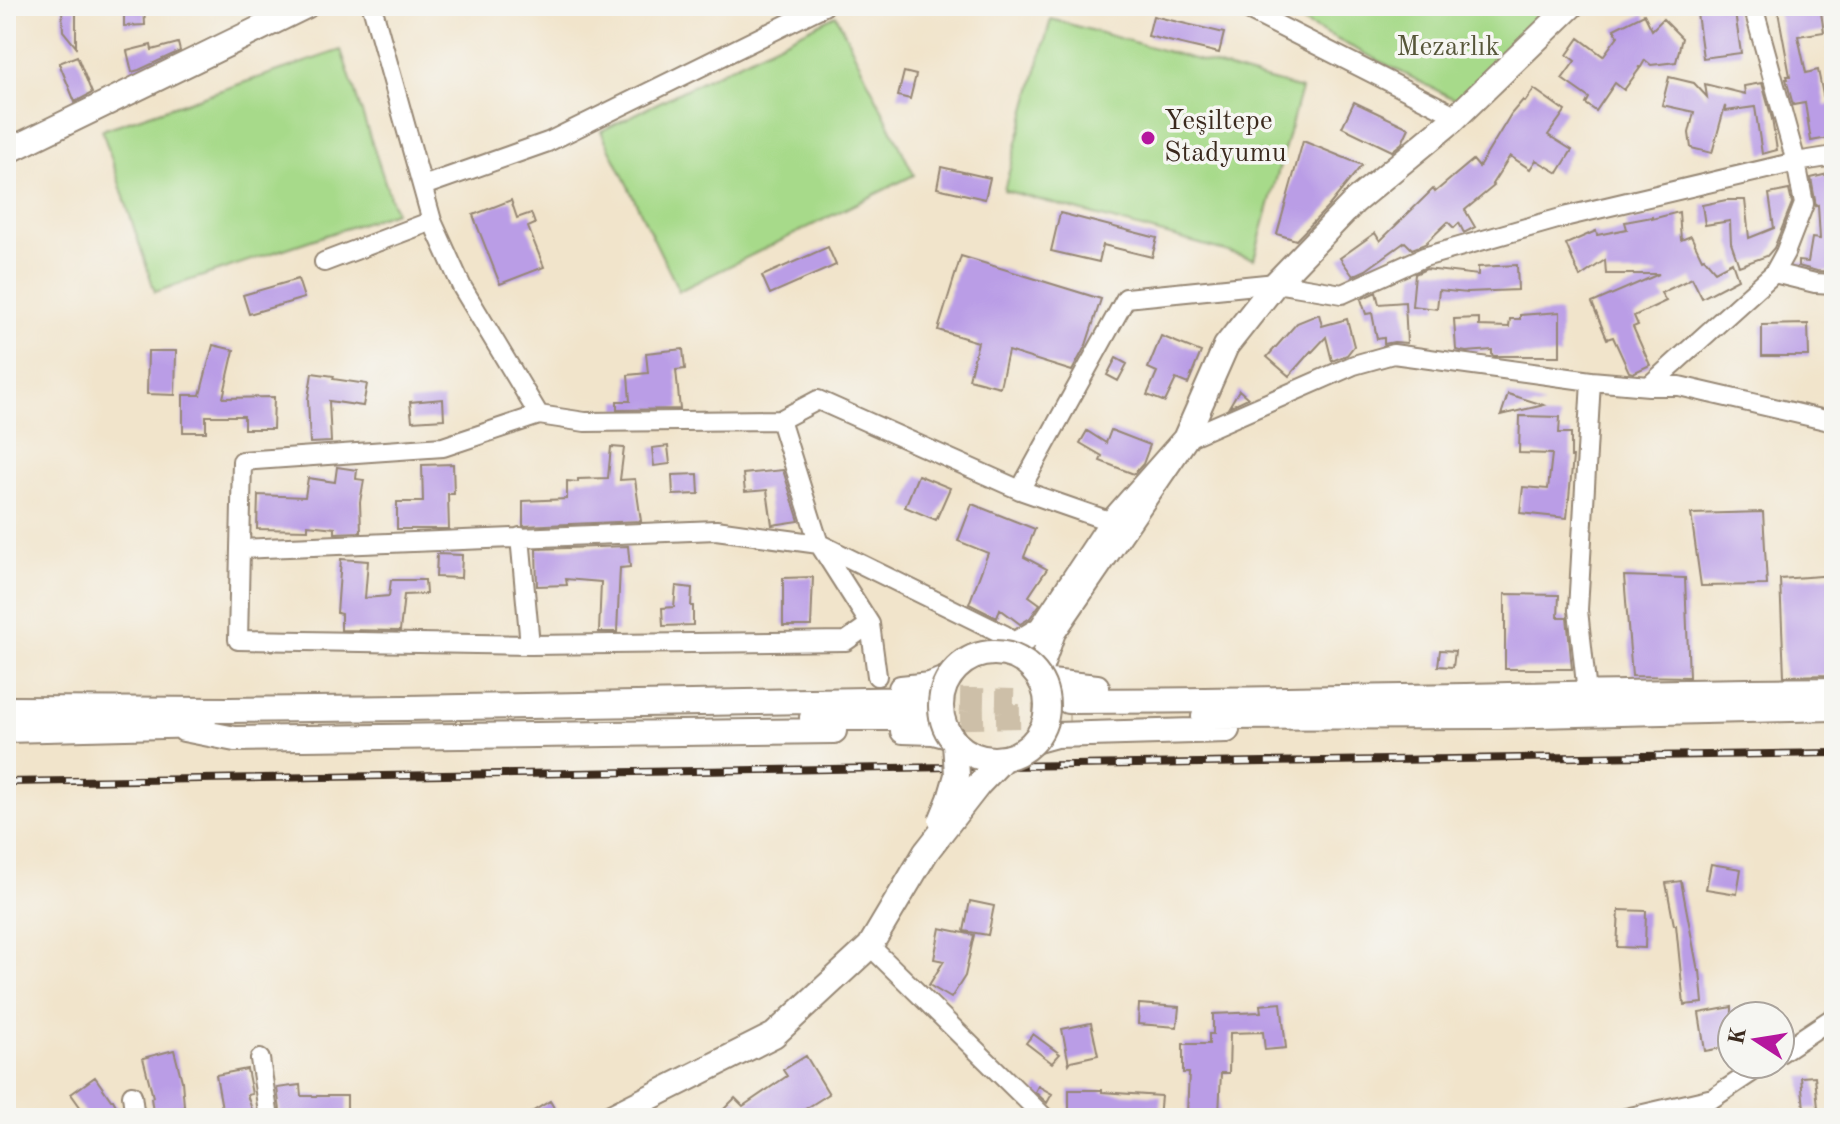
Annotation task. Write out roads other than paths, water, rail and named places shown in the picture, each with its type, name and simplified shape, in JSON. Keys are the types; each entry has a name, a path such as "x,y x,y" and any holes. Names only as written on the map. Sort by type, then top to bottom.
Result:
{"main road":[{"path":"6,152 306,6"},
{"path":"999,644 1026,663 1039,678 1046,691 1047,709 1043,726 1034,741 1020,752 1004,758 986,758 969,753 954,740 946,727 942,710 943,692 950,677 962,664 999,644 1021,641 1041,629 1185,439 1226,346 1276,283 1354,202 1457,116 1571,6"},
{"path":"1039,678 1053,632 1097,556 1112,522 1185,439"},
{"path":"6,730 165,718 232,695 886,682 930,685 950,677"},
{"path":"1039,678 1086,687 1170,690 1349,686 1517,688 1588,703"},
{"path":"1034,741 1056,735 1416,727 1588,703 1834,690"},
{"path":"1069,708 1191,701 1834,708"},
{"path":"6,709 165,718 408,719 924,709"},
{"path":"165,718 235,739 881,731 933,732 954,740"},
{"path":"609,1118 774,1035 870,946 926,852 950,799 957,775 954,740"},
{"path":"926,852 979,784 1004,758"}],"street":[{"path":"372,6 432,221 462,287 539,415"},
{"path":"423,186 548,142 824,6"},
{"path":"1240,6 1457,116"},
{"path":"1649,386 1774,273 1804,204 1796,162 1753,6"},
{"path":"1020,490 1126,298 1276,283 1342,294 1424,257 1568,216 1796,162 1834,156"},
{"path":"324,262 432,221"},
{"path":"1774,273 1815,283 1834,284"},
{"path":"1185,439 1354,365 1393,354 1591,381 1679,386 1834,422"},
{"path":"1665,372 1679,386"},
{"path":"1588,703 1578,610 1591,381"},
{"path":"870,624 846,641 530,645 238,640 242,461 443,447 539,415 585,422 780,420 818,400 1020,490 1112,522"},
{"path":"780,420 819,544 870,624 886,682"},
{"path":"240,549 716,530 819,544 999,644"},
{"path":"520,537 530,645"},
{"path":"870,946 1045,1118"},
{"path":"1796,1042 1834,1017"},
{"path":"260,1059 269,1118"},
{"path":"1626,1118 1713,1098 1740,1080"},
{"path":"132,1095 135,1118"}],"tunnel":[{"path":"924,699 1014,701"},
{"path":"924,718 1070,715"}],"railway":[{"path":"6,782 1834,753"}],"place":[{"name":"Yeşiltepe Stadyumu","path":"1148,138"}],"park label":[{"name":"Mezarlık","path":"1448,48"}]}
